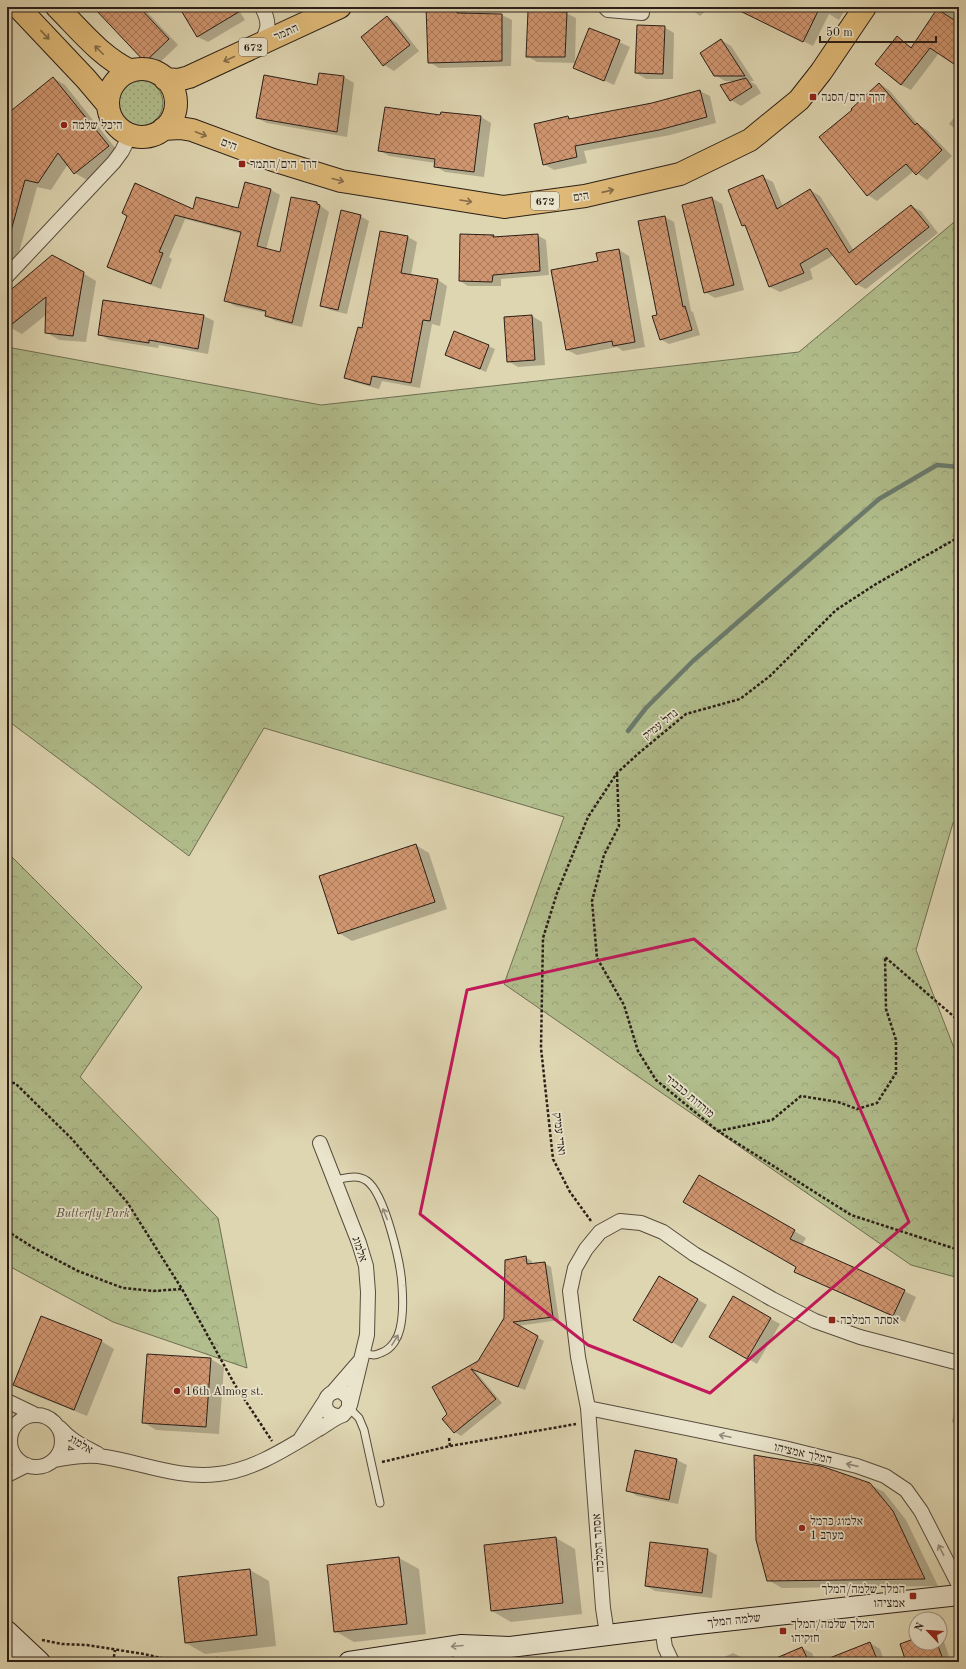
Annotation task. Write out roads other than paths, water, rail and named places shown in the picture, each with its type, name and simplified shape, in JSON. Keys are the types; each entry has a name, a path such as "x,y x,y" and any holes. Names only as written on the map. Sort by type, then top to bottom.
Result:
{"main road":[{"path":"18,7 86,79 108,105"},
{"path":"57,7 104,55 131,71"},
{"name":"התמר","path":"165,79 178,80 189,77 340,7"},
{"name":"הים","path":"163,129 180,128 192,130 273,160 341,181 504,207 585,196 680,174 750,140 799,100 822,72 865,7"},
{"path":"130,135 122,131 115,124 110,115 108,105 111,88 116,81 123,75 140,69 158,73 171,86 174,95 174,114 163,129"},
{"name":"672","path":"130,135 147,137 156,134 163,129"}],"street":[{"path":"260,44 268,25 267,17 262,7"},
{"path":"605,7 608,10 642,13"},
{"path":"7,276 114,162 122,151 130,135"},
{"name":"אלמוג","path":"54,1460 84,1456 104,1457 186,1474 219,1474 242,1469 280,1452 346,1410 367,1335 368,1292 366,1266 320,1142"},
{"name":"אסתר המלכה","path":"607,1634 603,1608 589,1414 578,1357 570,1292 575,1268 586,1249 600,1232 620,1221 641,1223 663,1232 694,1254 814,1322 860,1337 959,1363"},
{"name":"אלמוג","path":"299,1441 329,1396 361,1356"},
{"path":"340,1391 344,1393 349,1398 346,1410 334,1416 328,1412 325,1405 329,1396 340,1391"},
{"path":"7,1401 34,1414 46,1416 52,1419 60,1428 62,1433 62,1446 58,1455 50,1464 40,1467 27,1465 15,1456 10,1446 9,1436 13,1428 21,1419 34,1414"},
{"name":"המלך אמציהו","path":"589,1414 784,1448 857,1466 886,1476 906,1490 921,1511 959,1585"},
{"name":"אלמוג","path":"60,1428 68,1437 78,1444 104,1457"},
{"path":"7,1475 27,1465"},
{"name":"שלמה המלך","path":"462,1662 510,1647 607,1634 959,1595"},
{"path":"662,1628 665,1647 672,1662"},
{"path":"7,1631 40,1662"},
{"name":"שלמה המלך","path":"348,1662 462,1645 510,1647"},
{"path":"7,1655 14,1662"}],"lane":[{"path":"335,1180 351,1177 361,1178 368,1182 375,1190 390,1226 402,1285 400,1329 396,1340 387,1350 375,1355 361,1356"},
{"path":"346,1410 359,1418 362,1423 380,1503"}],"waterway":[{"path":"628,731 646,708 693,661 879,499 937,465 959,467"}],"place":[{"name":"דרך הים/הסנה","path":"813,97"},
{"name":"היכל שלמה","path":"64,125"},
{"name":"דרך הים/התמר","path":"242,164"},
{"name":"אסתר המלכה","path":"832,1320"},
{"name":"16th Almog st.","path":"177,1391"},
{"name":"אלמוג כרמל מערב 1","path":"802,1528"},
{"name":"המלך שלמה/המלך אמציהו","path":"913,1596"},
{"name":"המלך שלמה/המלך חזקיהו","path":"783,1631"}],"park label":[{"name":"Butterfly Park","path":"93,1213"}]}
